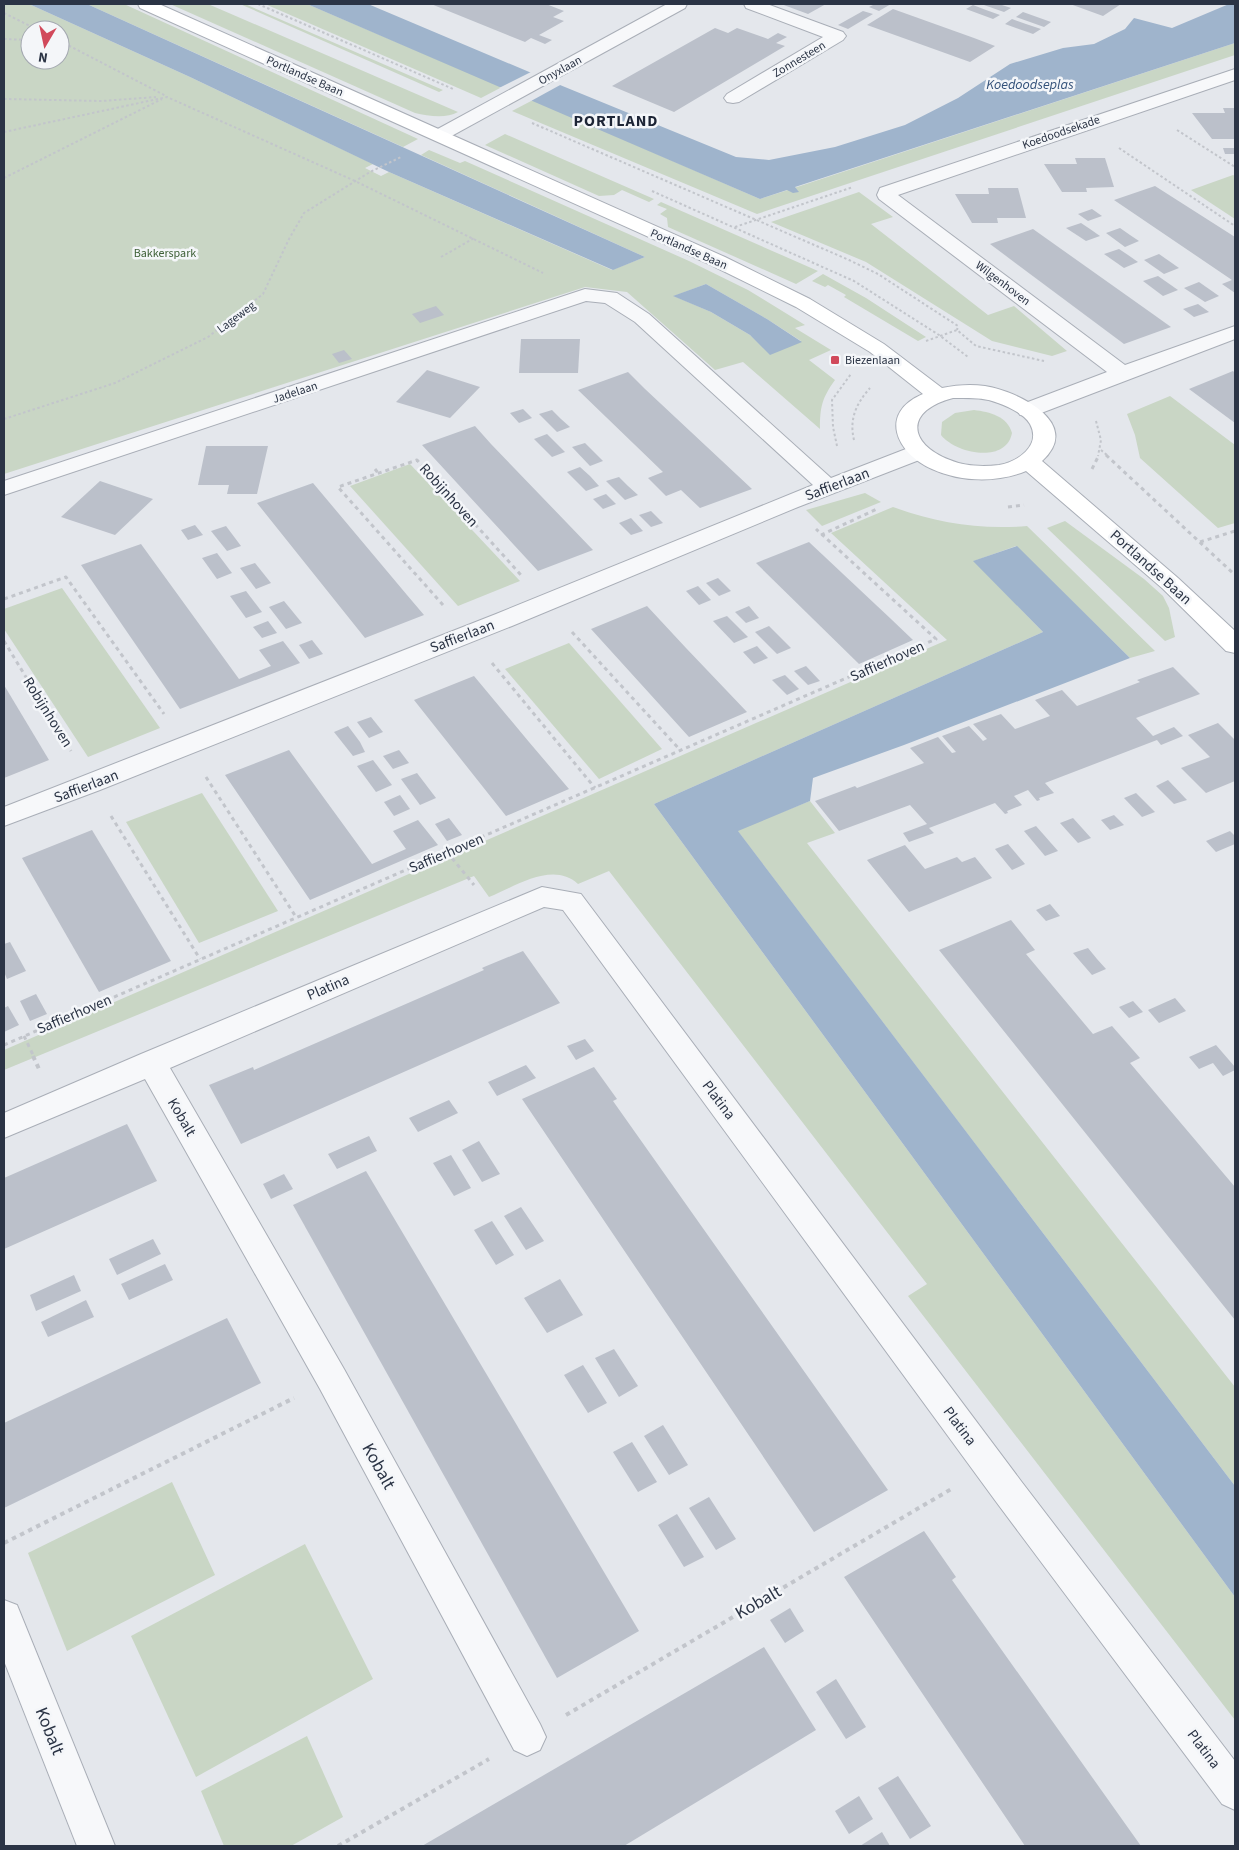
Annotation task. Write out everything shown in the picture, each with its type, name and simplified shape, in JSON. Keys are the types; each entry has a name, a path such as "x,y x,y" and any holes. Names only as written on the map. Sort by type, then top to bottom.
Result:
{"street":[{"name":"Portlandse Baan","path":"146,4 718,261 794,299 877,348 938,396"},
{"name":"Onyxlaan","path":"440,136 679,4"},
{"name":"Zonnesteen","path":"733,98 837,36 752,4"},
{"name":"Koedoodsekade","path":"887,192 1235,74"},
{"name":"Wilgenhoven","path":"887,192 886,195 1122,373"},
{"path":"585,295 610,297 642,318 828,487"},
{"name":"Jadelaan","path":"4,488 585,295"},
{"path":"1028,410 1235,332"},
{"path":"953,392 986,393 1016,403 1028,410 1038,420 1043,431 1043,442 1041,447 1028,461 1015,468 982,473 946,467 919,452 907,436 907,420 918,406 938,396 953,392"},
{"name":"Saffierlaan","path":"4,817 92,784 546,603 790,502 919,452"},
{"name":"Portlandse Baan","path":"1028,461 1170,583 1235,645"},
{"name":"Platina","path":"4,1126 542,897 571,901 990,1466 1235,1791"},
{"name":"Kobalt","path":"151,1062 332,1379 527,1737"},
{"name":"Kobalt","path":"4,1617 96,1846"}],"path":[{"path":"258,4 498,104 871,270 958,326 957,330"},
{"path":"4,13 20,21"},
{"path":"4,39 20,40"},
{"path":"70,46 167,97 356,181 474,238 585,295"},
{"path":"4,99 102,101 167,97"},
{"path":"4,132 167,97"},
{"path":"4,178 167,97"},
{"path":"1138,106 1235,167"},
{"path":"1083,124 1235,226"},
{"name":"Lageweg","path":"4,419 115,383 196,345 213,334 263,294 289,239 304,213 370,172 408,153"},
{"path":"756,219 734,227 854,281 939,335 972,360 948,360 904,369 874,385 863,395 855,406 851,432 855,445 874,470"},
{"path":"440,257 474,238"},
{"path":"1003,508 1046,500 1064,492 1089,473 1101,450 1098,426 1093,414 1072,393"},
{"path":"1101,450 1235,575"},
{"name":"Robijnhoven","path":"468,634 338,487 417,460 546,603"},
{"path":"375,469 378,473"},
{"name":"Saffierhoven","path":"4,1045 936,639 821,535 790,502"},
{"path":"821,535 884,505"},
{"path":"1200,542 1235,531"},
{"path":"4,599 24,590 66,577 186,745 296,917"},
{"path":"546,603 681,750"},
{"path":"468,634 595,788"},
{"name":"Robijnhoven","path":"4,641 92,784"},
{"path":"92,784 200,960"},
{"path":"4,1543 332,1379"},
{"name":"Kobalt","path":"338,1846 990,1466"}],"green space":[{"name":"Bakkerspark","path":"4,4 29,4 64,20 20,20 20,70 70,70 70,23 373,164 365,168 381,176 389,172 612,270 645,257 421,155 429,150 460,163 465,161 689,261 748,290 805,325 795,328 831,350 809,360 835,380 827,392 823,403 820,429 743,362 715,370 627,292 585,287 4,474","holes":["706,284 801,341 770,354 750,335 711,312 674,296"]},
{"path":"87,4 124,4 418,139 403,147"},
{"path":"170,4 208,4 458,112 443,116 415,113"},
{"path":"240,4 245,4 443,90 439,92"},
{"path":"265,4 307,4 502,87 481,98"},
{"path":"1235,43 1235,55 757,214 512,111 533,100 760,199 788,190 798,191 794,188"},
{"path":"505,134 654,199 649,202 622,190 614,195 599,196 485,145"},
{"path":"1233,175 1235,176 1235,219 1191,190"},
{"path":"859,192 893,217 871,224 988,315 1014,306 1067,351 1052,356 992,341 866,262 771,222"},
{"path":"661,202 818,271 796,284 668,227 667,218 660,214 667,209 657,205"},
{"path":"823,274 866,298 926,337 918,341 844,297 846,295 828,285 825,287 812,281"},
{"path":"1170,396 1235,445 1235,523 1218,528 1140,458 1135,435 1127,414"},
{"path":"974,410 986,412 1002,419 1010,427 1012,433 1008,443 1000,449 980,453 958,447 948,442 941,435 942,422 955,413"},
{"path":"410,464 520,581 458,606 350,486"},
{"path":"865,493 881,502 822,526 806,510"},
{"path":"893,507 910,513 959,524 992,527 1027,526 1155,651 1130,658 1016,546 974,561 1043,632 654,804 1235,1597 1235,1720 908,1296 927,1284 609,871 578,884 568,878 546,875 522,882 489,897 474,876 4,1070 4,1050 947,640 831,533"},
{"path":"1065,521 1144,579 1163,596 1169,608 1175,637 1165,641 1047,528"},
{"path":"62,588 160,728 88,757 4,629 4,609"},
{"path":"569,643 662,749 599,779 505,669"},
{"path":"202,793 278,911 199,943 126,822"},
{"path":"810,801 835,833 807,843 1235,1387 1235,1486 737,830"},
{"path":"172,1482 215,1575 67,1651 28,1553"},
{"path":"305,1544 373,1679 196,1777 131,1636"},
{"path":"307,1736 343,1817 291,1846 224,1846 201,1791"}],"water":[{"path":"29,4 87,4 645,257 613,270 389,172 190,77 70,23 70,20 64,20"},
{"name":"Koedoodseplas","path":"307,4 368,4 736,157 769,160 835,147 905,125 958,98 1010,64 1063,48 1094,44 1125,29 1134,18 1172,28 1229,4 1235,4 1235,43 795,187 799,192 793,193 787,190 760,199"},
{"path":"706,284 767,319 802,342 770,355 750,335 711,312 673,296"},
{"path":"1017,546 1130,658 813,778 810,801 738,831 1235,1486 1235,1597 654,804 1043,632 973,561"}],"pier":[{"path":"533,71 562,84 531,101 499,88"}],"building":[{"path":"431,4 546,4 564,11 553,17 564,21 539,35 552,40 545,44 531,38 525,42"},
{"path":"781,4 826,4 808,14"},
{"path":"875,4 891,4 879,11 869,7"},
{"path":"981,4 999,4 1011,8 1004,12"},
{"path":"1070,4 1121,4 1103,16"},
{"path":"973,5 1000,15 993,19 966,9"},
{"path":"893,9 995,46 970,62 867,25"},
{"path":"863,11 873,14 848,29 838,25"},
{"path":"1023,12 1051,22 1044,27 1016,17"},
{"path":"1012,19 1041,29 1033,34 1005,24"},
{"path":"715,28 728,33 737,28 768,39 778,33 787,37 776,43 785,46 674,112 612,86"},
{"path":"1223,108 1235,108 1235,139 1212,139 1192,113 1225,113"},
{"path":"1223,148 1235,148 1235,154 1225,154"},
{"path":"1075,158 1105,158 1114,187 1086,188 1087,192 1062,192 1044,164 1077,164"},
{"path":"1155,186 1235,237 1235,293 1222,284 1232,280 1114,200"},
{"path":"988,188 1018,188 1026,218 997,218 998,223 972,223 955,194 989,194"},
{"path":"1092,209 1102,216 1088,221 1078,214"},
{"path":"1081,223 1100,236 1086,241 1066,228"},
{"path":"1120,228 1139,241 1125,247 1106,233"},
{"path":"1033,229 1171,327 1124,344 990,244"},
{"path":"1119,249 1138,262 1124,268 1104,254"},
{"path":"1159,254 1179,268 1164,274 1144,260"},
{"path":"1158,276 1178,290 1163,296 1143,281"},
{"path":"1199,282 1219,296 1205,302 1184,288"},
{"path":"1198,304 1209,312 1194,317 1183,309"},
{"path":"436,306 444,315 420,323 412,314"},
{"path":"521,339 580,339 578,373 519,373"},
{"path":"344,350 352,359 339,363 332,354"},
{"path":"427,370 480,387 450,418 396,402"},
{"path":"1233,371 1235,373 1235,423 1189,389"},
{"path":"628,372 752,489 700,508 681,490 666,496 648,478 663,472 578,390"},
{"path":"523,409 532,418 519,423 510,413"},
{"path":"552,410 570,427 557,432 539,414"},
{"path":"475,426 593,550 538,571 422,445"},
{"path":"547,434 565,452 552,457 534,439"},
{"path":"585,443 603,461 590,466 572,447"},
{"path":"206,446 268,446 257,494 227,494 229,485 198,485"},
{"path":"580,467 599,486 586,491 567,472"},
{"path":"619,477 638,495 625,500 606,481"},
{"path":"100,481 153,499 115,535 61,517"},
{"path":"313,483 424,615 365,638 257,503"},
{"path":"606,494 616,504 603,509 593,499"},
{"path":"651,511 663,523 651,527 639,515"},
{"path":"631,518 643,531 631,535 619,523"},
{"path":"195,525 203,535 188,540 181,530"},
{"path":"226,526 241,546 227,551 211,531"},
{"path":"809,542 913,640 859,664 756,563"},
{"path":"141,544 239,679 271,666 259,650 283,641 300,663 180,709 81,565"},
{"path":"217,553 232,573 217,579 202,558"},
{"path":"255,563 271,583 256,589 240,568"},
{"path":"718,578 731,591 719,596 706,583"},
{"path":"698,586 711,600 699,605 686,591"},
{"path":"246,591 262,612 246,618 230,596"},
{"path":"284,601 302,623 286,629 269,607"},
{"path":"647,606 747,712 689,737 591,629"},
{"path":"749,606 759,618 746,623 735,612"},
{"path":"727,616 748,637 734,643 713,621"},
{"path":"268,621 277,633 262,638 253,627"},
{"path":"769,626 791,648 777,654 755,632"},
{"path":"312,640 323,654 309,659 299,645"},
{"path":"757,646 768,658 754,664 743,652"},
{"path":"806,666 820,681 808,685 794,671"},
{"path":"1173,667 1200,694 1136,718 1153,736 1174,727 1183,736 1161,745 1157,740 1045,783 1054,793 1039,798 1040,800 1037,801 1028,790 1014,796 1022,805 1007,811 1008,813 1005,814 995,803 929,828 934,833 909,842 903,833 927,824 910,805 839,831 815,801 855,786 857,788 924,763 910,748 938,737 952,753 956,752 942,736 969,726 983,741 987,739 973,724 1001,714 1015,729 1050,716 1035,700 1062,690 1077,706 1140,682 1137,680"},
{"path":"785,675 799,689 787,695 772,680"},
{"path":"474,676 569,789 506,816 414,700"},
{"path":"4,685 49,760 4,778"},
{"path":"371,717 383,732 369,738 357,722"},
{"path":"1218,723 1235,740 1235,781 1206,793 1181,768 1210,757 1188,735"},
{"path":"348,726 365,752 353,756 334,732"},
{"path":"289,750 372,864 406,849 393,831 418,820 438,845 310,900 225,775"},
{"path":"399,750 409,763 393,769 383,756"},
{"path":"373,760 392,785 376,792 357,766"},
{"path":"417,773 436,798 420,805 401,779"},
{"path":"1168,780 1187,800 1174,804 1156,786"},
{"path":"1136,793 1155,812 1142,817 1124,798"},
{"path":"400,795 410,809 394,816 384,802"},
{"path":"1114,815 1124,825 1110,830 1101,820"},
{"path":"449,818 462,835 447,841 435,824"},
{"path":"1073,818 1091,838 1078,843 1060,823"},
{"path":"1036,826 1058,851 1045,856 1024,831"},
{"path":"92,830 171,961 99,992 22,858"},
{"path":"1230,831 1235,836 1235,844 1216,852 1206,841"},
{"path":"1008,844 1025,864 1012,870 995,849"},
{"path":"905,845 925,869 957,857 962,862 975,857 992,878 909,912 867,860"},
{"path":"1050,904 1060,916 1046,921 1036,910"},
{"path":"1011,920 1035,950 1026,954 1093,1034 1112,1026 1140,1058 1130,1063 1235,1187 1235,1320 939,950"},
{"path":"10,942 26,971 7,979 4,972 4,944"},
{"path":"1088,948 1106,969 1092,975 1073,953"},
{"path":"523,951 560,1003 241,1144 209,1085 253,1067 254,1070 484,970 482,968"},
{"path":"36,994 47,1014 30,1021 20,1001"},
{"path":"1175,998 1186,1011 1159,1023 1148,1010"},
{"path":"1133,1001 1143,1012 1129,1018 1119,1007"},
{"path":"8,1006 19,1025 4,1032 4,1008"},
{"path":"585,1039 594,1051 576,1060 567,1046"},
{"path":"1216,1045 1235,1067 1235,1070 1223,1076 1213,1063 1199,1069 1189,1057"},
{"path":"526,1065 536,1078 497,1096 488,1082"},
{"path":"594,1067 617,1099 613,1101 888,1490 814,1532 522,1099"},
{"path":"449,1100 458,1113 418,1132 409,1118"},
{"path":"127,1124 157,1181 4,1249 4,1178"},
{"path":"369,1136 377,1151 337,1169 328,1154"},
{"path":"479,1141 500,1174 482,1182 462,1150"},
{"path":"451,1155 471,1188 454,1196 433,1163"},
{"path":"366,1171 639,1631 557,1678 293,1205"},
{"path":"284,1174 293,1189 271,1199 263,1184"},
{"path":"521,1207 544,1241 526,1250 504,1216"},
{"path":"492,1221 514,1255 496,1265 474,1230"},
{"path":"153,1239 161,1254 117,1275 109,1259"},
{"path":"165,1264 173,1280 129,1300 121,1284"},
{"path":"74,1275 81,1291 36,1311 30,1295"},
{"path":"560,1279 583,1315 547,1333 524,1298"},
{"path":"86,1300 94,1317 48,1337 41,1322"},
{"path":"227,1318 261,1383 4,1508 4,1423"},
{"path":"614,1349 638,1386 619,1397 595,1358"},
{"path":"583,1365 607,1403 588,1413 564,1375"},
{"path":"663,1425 688,1465 669,1475 644,1436"},
{"path":"632,1442 657,1482 638,1492 613,1452"},
{"path":"709,1497 736,1539 716,1550 689,1508"},
{"path":"677,1514 704,1557 684,1567 658,1525"},
{"path":"924,1531 956,1577 952,1580 1141,1846 1025,1846 844,1577"},
{"path":"790,1608 804,1631 785,1643 770,1620"},
{"path":"764,1647 816,1730 624,1846 422,1846"},
{"path":"836,1679 866,1727 846,1739 816,1692"},
{"path":"898,1776 931,1826 910,1839 878,1788"},
{"path":"859,1796 873,1819 849,1834 835,1811"},
{"path":"882,1832 890,1846 860,1846"}],"place":[{"name":"Biezenlaan","path":"835,360"}],"district":[{"name":"PORTLAND","path":"616,120"}]}
